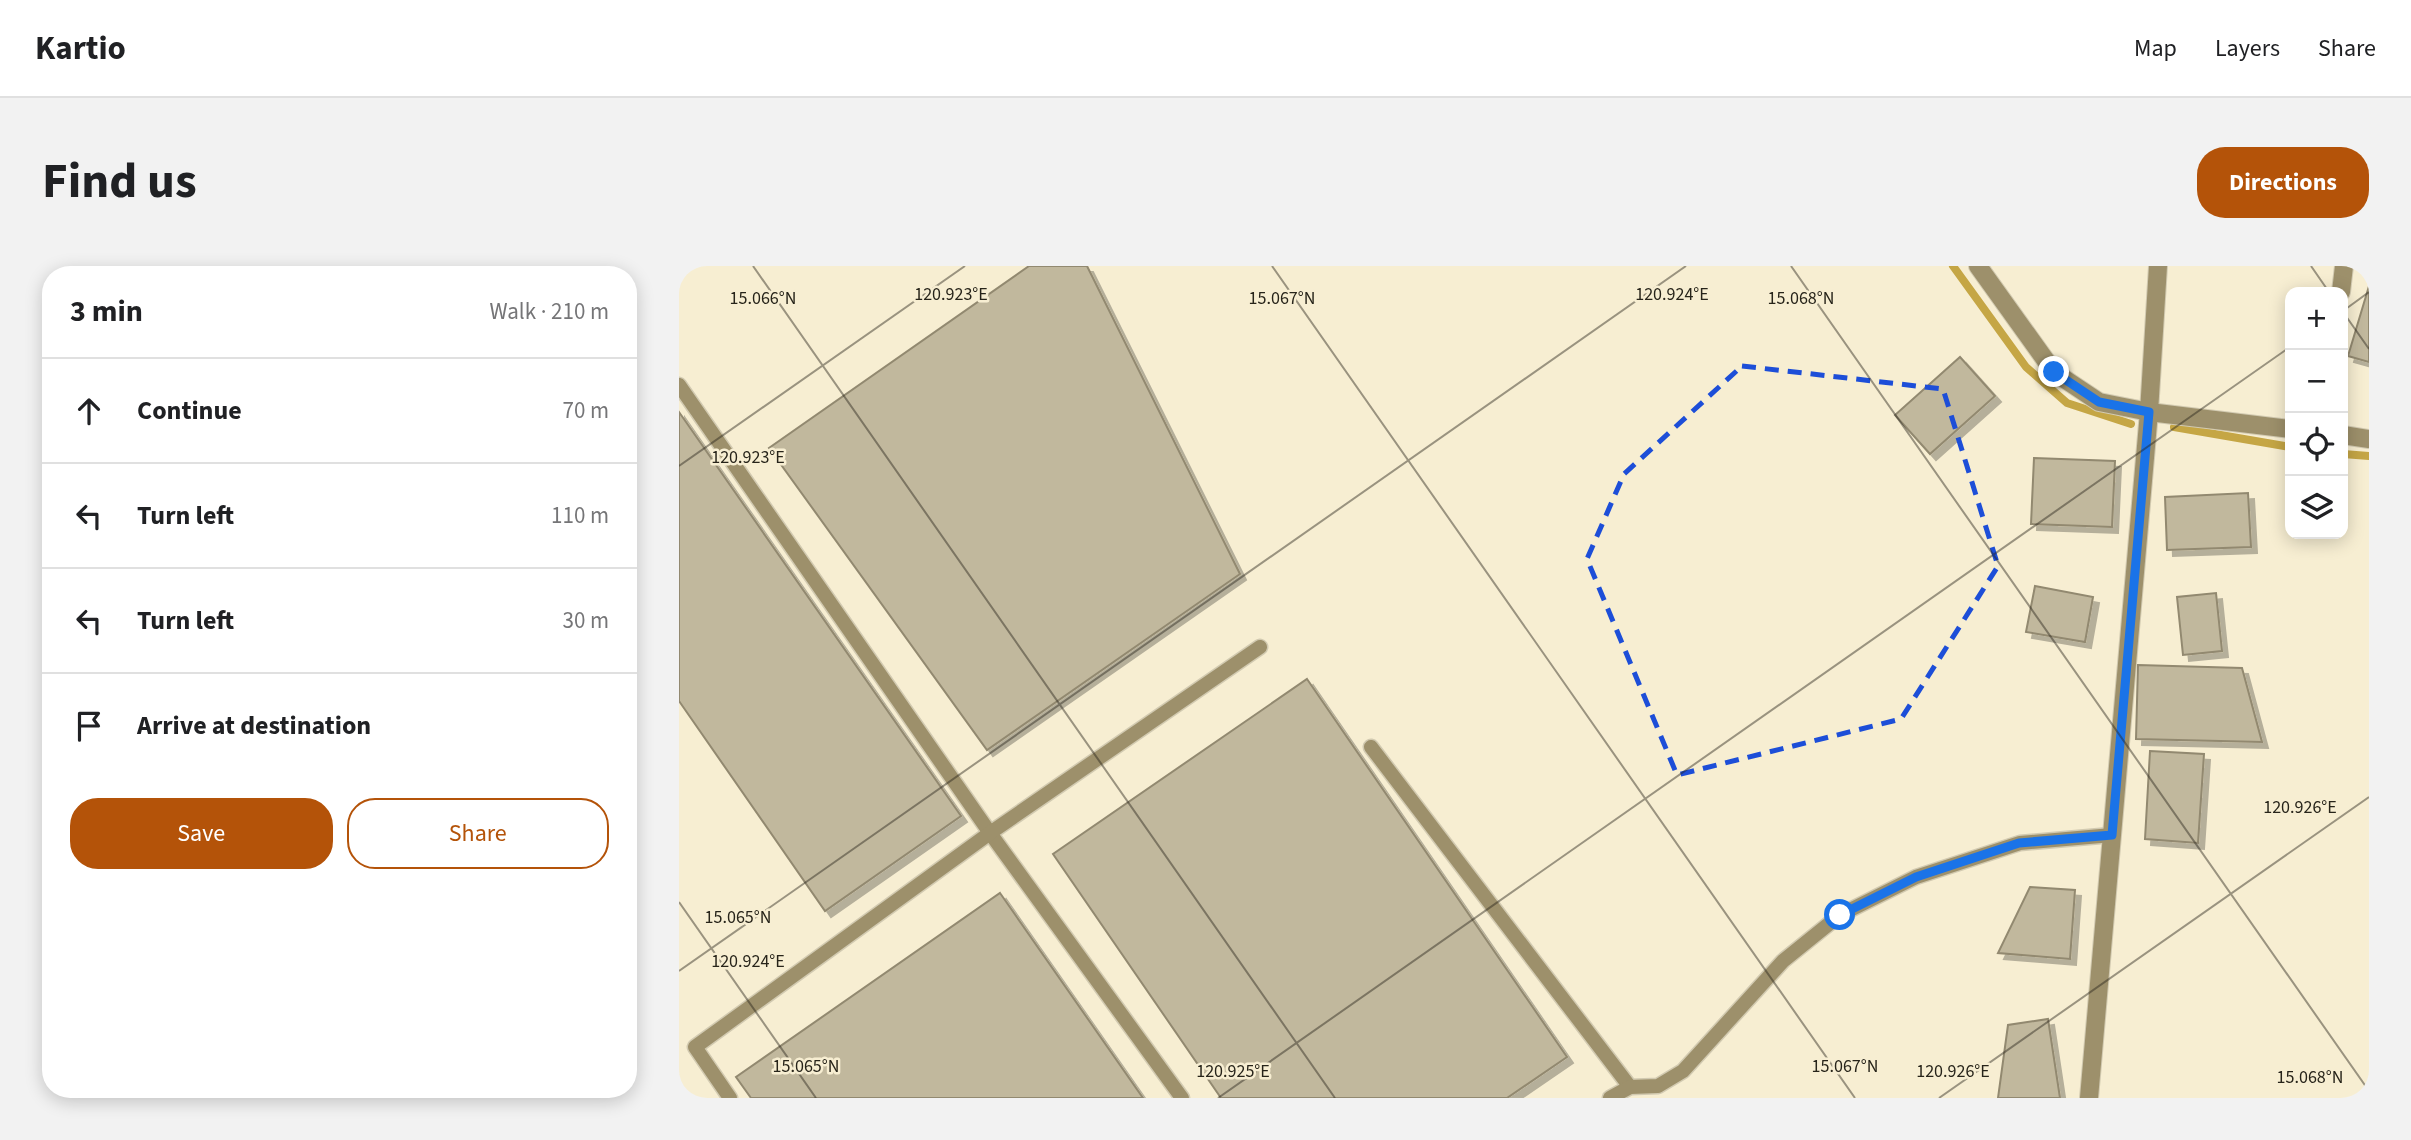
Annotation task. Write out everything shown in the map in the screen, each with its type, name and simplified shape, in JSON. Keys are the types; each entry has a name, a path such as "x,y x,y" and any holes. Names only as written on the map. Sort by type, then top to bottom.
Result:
{"street":[{"path":"1978,266 2054,372 2099,402 2149,412 2285,428"},
{"path":"2089,1098 2149,412 2158,266"},
{"path":"2342,287 2344,266"},
{"path":"2348,436 2369,439"}],"lane":[{"path":"679,385 990,833 1182,1098"},
{"path":"730,1098 695,1047 990,833 1260,647"},
{"path":"1371,747 1630,1087"},
{"path":"1610,1098 1630,1087 1658,1086 1683,1071 1783,961 1840,915 1916,877 2019,843 2112,835"}],"highlighted area":[{"path":"1742,366 1943,389 1998,566 1901,719 1677,775 1587,559 1624,474"}],"building":[{"path":"1029,266 1087,266 1240,574 987,750 769,448"},
{"path":"2369,286 2369,362 2348,356"},
{"path":"1960,357 1995,396 1930,454 1895,415"},
{"path":"679,412 961,816 825,911 679,701"},
{"path":"2034,458 2115,461 2112,527 2031,524"},
{"path":"2248,493 2251,547 2167,550 2165,497"},
{"path":"2035,586 2093,597 2085,642 2026,632"},
{"path":"2216,593 2222,651 2183,655 2177,597"},
{"path":"2138,665 2242,668 2262,742 2136,739"},
{"path":"1307,679 1567,1057 1507,1098 1221,1098 1053,854"},
{"path":"2150,751 2204,754 2198,843 2145,839"},
{"path":"2030,887 2075,890 2070,959 1998,953"},
{"path":"1000,893 1143,1098 751,1098 736,1077"},
{"path":"2048,1019 2060,1098 1998,1098 2008,1025"}],"waterway":[{"path":"1953,266 2026,367 2067,403 2131,424"},
{"path":"2174,427 2285,446"},
{"path":"2348,454 2369,456"}],"route":[{"path":"1840,915 1916,877 2019,843 2112,835 2149,412 2099,402 2054,372"}]}
